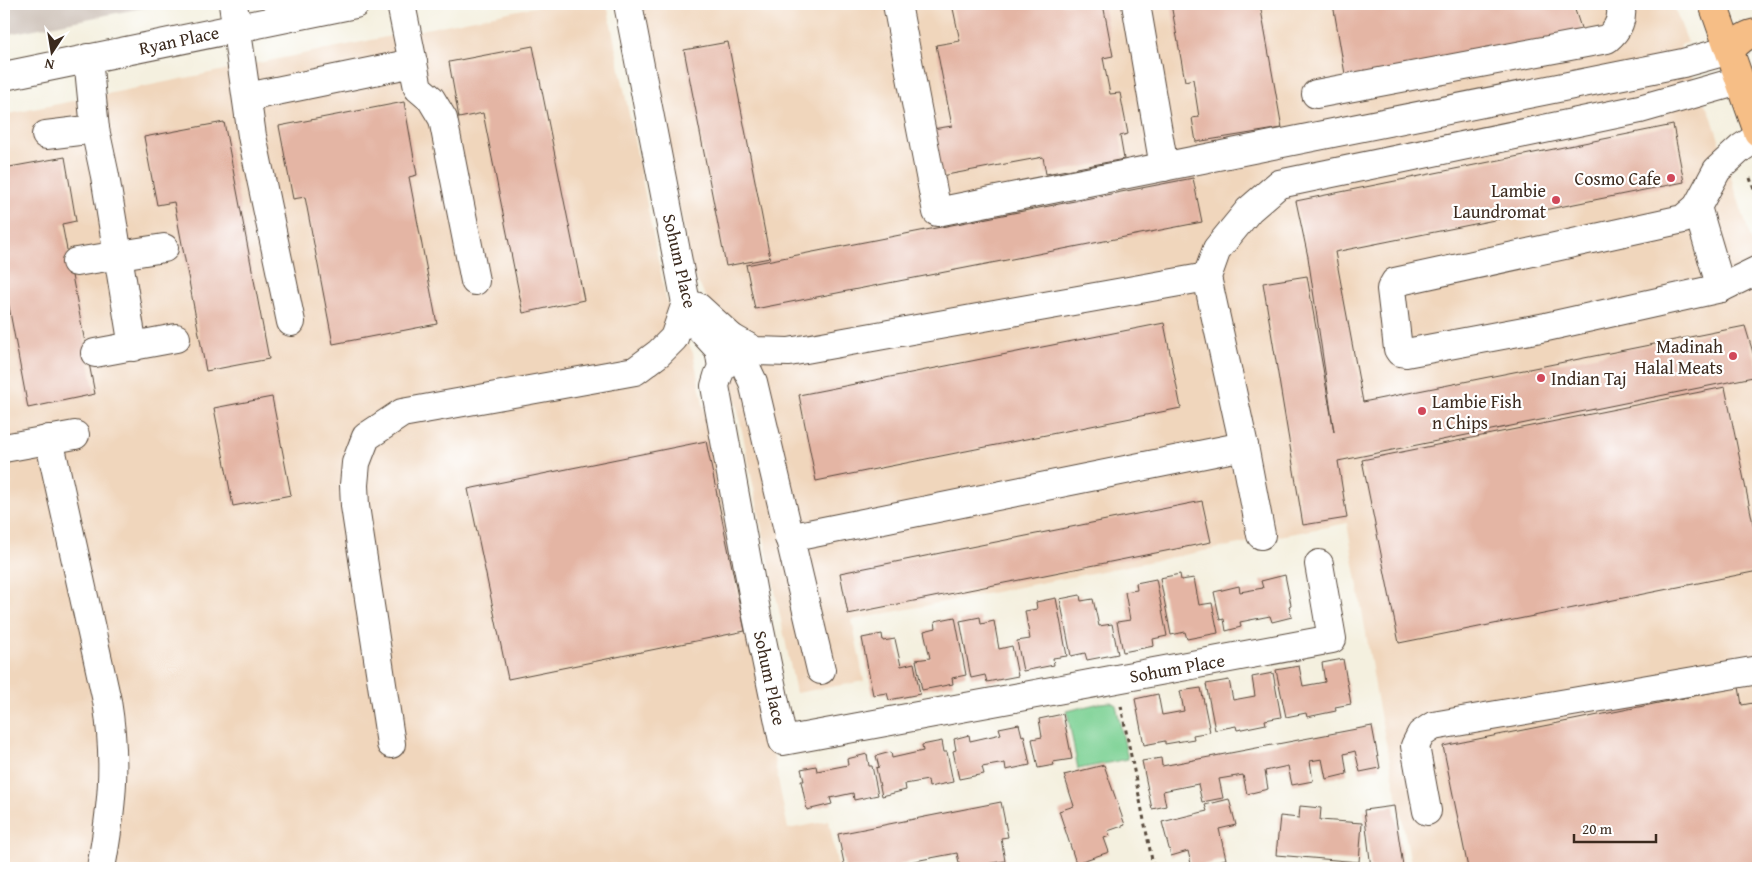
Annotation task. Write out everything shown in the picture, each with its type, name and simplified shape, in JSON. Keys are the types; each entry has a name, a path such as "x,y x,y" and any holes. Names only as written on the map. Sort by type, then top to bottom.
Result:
{"main road":[{"path":"1713,4 1758,132"},
{"path":"1730,50 1750,33 1758,33"}],"street":[{"path":"401,4 418,88 431,99 443,119 476,281"},
{"name":"Sohum Place","path":"628,4 686,303 696,324 719,349 722,367 715,386 757,616 783,741 1332,639 1319,564"},
{"path":"897,4 937,212 1683,63 1730,50"},
{"path":"1136,4 1164,167"},
{"path":"1316,94 1607,40 1614,33 1620,22 1620,4"},
{"name":"Ryan Place","path":"4,76 88,58 235,16 341,5"},
{"path":"235,16 252,136 291,322"},
{"path":"88,58 95,129 133,347"},
{"path":"247,97 413,63"},
{"path":"1261,535 1244,446 1207,277 1217,249 1248,210 1279,184 1640,109 1739,81"},
{"path":"46,135 95,129"},
{"path":"1758,138 1740,148 1717,170 1697,207 1684,219 1395,282 1391,289 1398,349 1400,352 1406,353 1546,327 1721,288 1758,270"},
{"path":"1697,207 1721,288"},
{"path":"76,262 164,248"},
{"path":"391,744 355,506 356,462 366,437 402,412 635,371 659,353 674,338 686,303 698,307 732,338 755,351 789,352 1207,277"},
{"path":"95,353 176,338"},
{"path":"732,338 753,382 821,670"},
{"path":"4,448 62,437 112,731 113,772 110,823 101,868"},
{"path":"789,538 1244,446"},
{"path":"1427,811 1415,746 1421,734 1433,726 1758,670"}],"path":[{"path":"1115,679 1153,865 1156,868"}],"shaded area":[{"path":"4,4 163,4 4,35"},
{"path":"548,4 600,4 608,9 666,299 693,353 788,829 829,821 838,868 4,868 4,115"},
{"path":"641,4 719,4 724,7 744,4 1673,4 1688,43 1680,45 1693,79 1710,112 1758,261 1758,868 1412,868 1379,709 1347,523 852,620 864,681 796,693 724,343 713,309 692,272"}],"green space":[{"path":"1111,702 1116,705 1128,759 1078,769 1067,711"}],"building":[{"path":"952,4 1103,4 1113,56 1103,58 1110,94 1120,93 1128,134 1120,136 1124,159 1046,174 1043,157 941,176 932,129 952,126 936,45 960,41"},
{"path":"1171,4 1260,4 1282,128 1196,142 1192,118 1199,117 1193,79 1185,81"},
{"path":"1333,4 1573,4 1583,34 1346,80"},
{"path":"728,42 770,258 726,266 684,50"},
{"path":"533,46 584,300 523,313 483,113 459,118 449,62"},
{"path":"404,102 417,175 409,177 437,324 333,344 305,197 293,199 279,126"},
{"path":"224,122 269,359 206,371 174,202 157,205 144,137"},
{"path":"1673,125 1684,182 1335,252 1363,402 1745,326 1758,369 1758,376 1338,461 1347,518 1303,525 1263,283 1307,276 1334,432 1308,257 1296,201"},
{"path":"65,157 76,221 62,224 95,394 28,408 4,280 4,168"},
{"path":"1193,178 1202,222 755,309 746,265"},
{"path":"1164,323 1181,408 816,481 799,395"},
{"path":"1725,387 1758,548 1758,571 1399,643 1362,460"},
{"path":"272,397 291,495 233,506 214,408"},
{"path":"706,441 745,631 508,679 468,489"},
{"path":"1202,501 1211,542 848,614 840,573"},
{"path":"1180,574 1181,580 1194,578 1199,605 1212,603 1218,633 1187,639 1185,632 1171,635 1160,578"},
{"path":"1285,575 1292,617 1272,622 1270,616 1240,622 1241,627 1226,631 1224,619 1220,620 1214,592 1239,586 1240,592 1263,588 1261,581"},
{"path":"1156,579 1167,636 1153,639 1154,646 1123,652 1117,622 1130,620 1125,592 1137,590 1136,583"},
{"path":"1080,595 1081,601 1093,599 1099,626 1112,624 1118,654 1087,660 1085,653 1071,656 1060,599"},
{"path":"1056,598 1067,656 1053,658 1054,665 1023,671 1017,641 1030,639 1025,611 1037,609 1036,602"},
{"path":"955,617 966,675 952,678 953,684 922,690 916,660 930,658 924,631 936,628 935,621"},
{"path":"980,617 981,624 994,621 999,649 1012,646 1018,676 987,682 985,675 971,678 960,621"},
{"path":"882,634 883,641 895,639 901,666 914,663 920,694 889,700 887,693 873,695 862,638"},
{"path":"1343,659 1351,704 1335,707 1336,711 1307,717 1306,713 1286,717 1276,670 1299,666 1303,686 1325,682 1322,663"},
{"path":"1273,673 1281,717 1265,720 1266,724 1237,730 1236,726 1215,730 1206,684 1229,680 1233,700 1255,696 1252,677"},
{"path":"1739,687 1742,705 1758,702 1758,756 1753,757 1758,783 1758,868 1468,868 1443,746"},
{"path":"1201,688 1210,732 1193,735 1194,739 1165,744 1165,741 1144,745 1135,699 1158,694 1162,715 1184,711 1180,691"},
{"path":"1063,714 1072,759 1053,762 1054,765 1038,768 1032,739 1042,737 1039,719"},
{"path":"1019,724 1022,736 1024,735 1030,765 1006,770 1005,763 982,767 984,774 959,779 953,751 956,750 954,739 969,735 970,741 1001,734 999,728"},
{"path":"1372,726 1380,768 1360,772 1355,751 1344,754 1347,774 1326,779 1322,759 1310,761 1313,781 1292,785 1288,766 1265,771 1268,789 1247,794 1243,775 1219,779 1223,798 1202,802 1198,784 1163,791 1166,806 1152,809 1142,761 1161,758 1162,766"},
{"path":"942,741 944,752 947,752 953,782 929,787 928,780 905,784 906,790 882,796 876,768 879,767 876,756 891,752 892,758 923,751 922,745"},
{"path":"867,754 869,766 872,766 878,795 854,800 853,793 830,798 832,804 807,810 801,781 804,781 801,769 816,766 817,771 848,765 847,759"},
{"path":"1104,765 1125,825 1108,831 1110,836 1104,838 1109,852 1076,863 1059,811 1074,806 1064,775"},
{"path":"1229,799 1236,825 1219,829 1226,859 1192,868 1188,851 1171,856 1162,822 1207,811 1205,805"},
{"path":"1001,802 1008,837 1001,838 1005,861 960,868 957,853 899,864 900,868 845,868 838,834"},
{"path":"1300,806 1321,808 1320,820 1362,823 1359,862 1276,855 1280,816 1299,818"},
{"path":"1394,806 1403,866 1371,868 1364,810"}],"place":[{"name":"Cosmo Cafe","path":"1671,178"},
{"name":"Lambie Laundromat","path":"1556,200"},
{"name":"Madinah Halal Meats","path":"1733,356"},
{"name":"Indian Taj","path":"1541,378"},
{"name":"Lambie Fish n Chips","path":"1422,411"}]}
